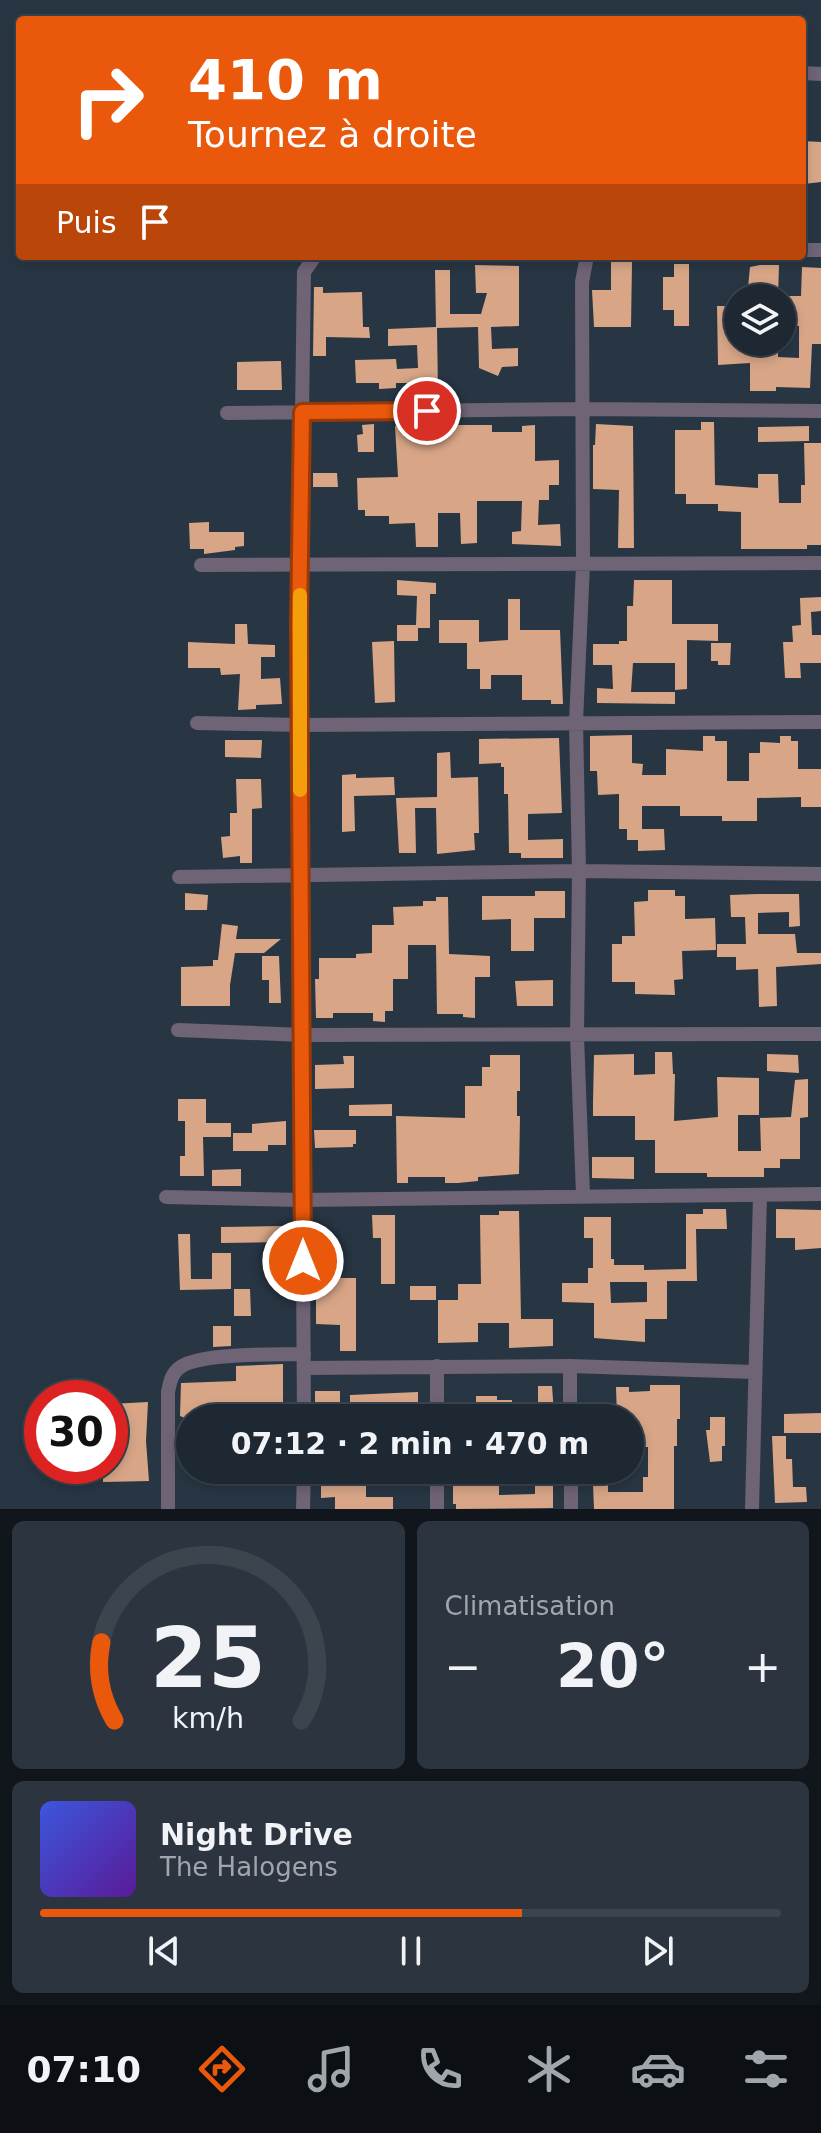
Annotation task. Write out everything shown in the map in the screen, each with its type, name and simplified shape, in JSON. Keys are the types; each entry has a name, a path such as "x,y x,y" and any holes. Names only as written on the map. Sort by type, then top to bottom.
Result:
{"street":[{"path":"304,1404 300,564 304,272 312,260"},
{"path":"583,1195 577,1036 579,871 576,722 583,565 582,282 586,260"},
{"path":"227,413 583,409 821,411"},
{"path":"201,565 821,563"},
{"path":"197,723 821,722"},
{"path":"179,877 579,871 821,874"},
{"path":"178,1030 303,1035 821,1034"},
{"path":"166,1197 302,1200 821,1194"},
{"path":"752,1509 760,1195"},
{"path":"168,1509 168,1392 178,1368 200,1358 754,1372"},
{"path":"437,1366 437,1404"},
{"path":"570,1366 570,1404"},
{"path":"303,1509 304,1484"},
{"path":"437,1484 437,1509"},
{"path":"571,1484 571,1509"}],"building":[{"path":"806,141 821,142 821,182 806,184"},
{"path":"611,261 632,262 631,327 594,327 592,290 611,290"},
{"path":"674,264 689,264 689,326 674,326 674,310 663,310 663,277 674,277"},
{"path":"475,265 519,266 519,326 491,327 492,349 518,348 518,366 502,367 498,376 479,368 478,327 437,328 438,391 419,392 418,383 396,383 396,388 379,389 379,383 356,383 355,360 396,359 397,369 418,368 417,345 388,346 388,329 436,327 435,270 450,270 450,314 481,314 487,293 476,293"},
{"path":"779,265 778,284 748,284 750,267"},
{"path":"802,267 821,268 821,344 812,344 810,388 776,387 776,391 750,391 750,363 718,365 717,306 724,306 724,356 799,358 796,296 801,296"},
{"path":"314,287 323,287 323,293 362,292 363,327 369,327 370,338 326,337 326,356 313,356"},
{"path":"281,361 282,390 237,390 237,362"},
{"path":"701,422 714,422 715,485 758,488 758,474 778,474 779,503 801,503 801,485 805,485 804,443 821,443 821,545 807,545 807,549 741,549 741,512 718,511 718,504 686,504 686,494 675,494 675,430 701,430"},
{"path":"374,424 374,452 358,452 357,435 363,434 362,425"},
{"path":"596,424 633,426 634,548 618,548 619,490 593,489"},
{"path":"492,425 492,432 522,432 522,426 535,425 535,461 559,460 559,485 549,485 549,500 539,500 538,525 560,524 561,546 512,544 512,532 521,531 522,501 477,501 477,543 461,544 460,513 438,513 438,547 416,547 415,523 389,524 389,516 365,516 365,510 358,510 357,478 398,477 395,426"},
{"path":"809,426 809,441 758,442 758,427"},
{"path":"313,473 337,473 338,487 313,487"},
{"path":"209,522 209,532 244,532 244,546 204,554 204,549 190,549 189,523"},
{"path":"397,580 436,583 436,594 430,594 430,628 418,628 418,641 397,641 397,625 416,625 417,596 397,595"},
{"path":"634,580 672,580 672,624 718,624 718,641 687,640 687,689 675,690 675,663 633,663 631,692 675,692 675,704 597,703 597,688 613,689 612,665 593,665 593,644 627,641 627,606 633,606"},
{"path":"821,597 821,611 811,612 812,635 821,635 821,663 800,663 801,678 785,678 783,642 793,642 792,626 801,625 800,598"},
{"path":"508,599 520,599 520,630 560,630 563,704 551,704 551,700 522,700 522,675 491,675 491,689 480,689 480,669 467,669 467,643 439,643 439,620 479,620 479,642 508,640"},
{"path":"235,624 247,624 248,644 275,645 275,657 261,657 261,679 280,678 282,704 256,705 256,709 238,710 240,674 221,675 220,668 188,668 188,642 235,644"},
{"path":"394,641 395,702 375,703 372,642"},
{"path":"711,643 731,643 730,665 718,665 718,661 711,661"},
{"path":"632,735 632,763 643,764 642,775 666,775 666,749 703,751 703,736 715,736 715,741 727,741 727,781 749,781 749,753 760,753 760,742 780,743 780,736 791,736 791,741 798,741 798,769 821,769 821,807 801,807 801,797 757,798 757,821 722,821 722,816 680,816 680,806 642,806 642,829 664,829 665,850 638,851 638,840 627,840 627,829 619,829 619,794 598,795 597,771 590,771 590,736"},
{"path":"559,738 562,813 528,814 528,840 563,839 563,858 521,858 521,853 509,853 508,794 504,794 504,767 501,763 479,764 479,739"},
{"path":"225,740 262,740 261,758 225,757"},
{"path":"450,752 451,778 478,777 479,833 474,833 475,850 437,854 436,808 415,808 416,853 399,853 396,798 437,797 437,753"},
{"path":"356,774 356,778 394,777 395,795 354,796 355,831 342,832 342,775"},
{"path":"236,779 261,779 262,808 252,809 252,863 240,863 240,856 223,858 221,837 230,836 230,813 237,813"},
{"path":"648,890 675,890 675,896 685,896 685,919 715,918 716,950 682,951 683,979 674,980 675,995 635,994 635,982 612,982 612,944 622,944 622,936 635,936 634,902 648,901"},
{"path":"535,891 565,891 565,918 534,918 534,951 511,951 511,919 482,920 482,896 535,896"},
{"path":"185,893 208,895 207,910 185,910"},
{"path":"799,894 800,926 789,927 789,912 758,913 758,934 795,934 797,953 821,953 821,964 776,967 777,1006 759,1007 758,969 736,970 736,957 717,957 717,944 746,944 745,917 731,917 730,895"},
{"path":"436,897 448,897 449,954 490,956 490,977 475,977 475,1018 463,1017 463,1014 437,1014 436,945 408,945 408,979 393,979 393,1011 385,1011 385,1022 373,1021 373,1013 333,1013 333,1018 316,1018 315,979 319,979 319,958 356,958 356,954 372,953 372,925 394,925 393,907 423,906 423,901 436,901"},
{"path":"222,924 238,926 236,939 281,939 264,953 235,953 230,1006 181,1006 181,967 213,966 213,960 218,960"},
{"path":"262,956 279,956 281,1003 269,1003 269,980 262,980"},
{"path":"553,980 553,1006 517,1006 515,981"},
{"path":"655,1052 672,1052 674,1121 718,1117 717,1077 759,1078 759,1115 738,1115 738,1151 761,1151 760,1118 791,1117 795,1080 808,1079 808,1117 800,1118 800,1159 780,1159 780,1168 764,1168 764,1177 655,1173 655,1140 635,1140 635,1116 593,1116 593,1102 594,1055 634,1054 634,1075 655,1074"},
{"path":"767,1054 798,1055 799,1073 767,1071"},
{"path":"490,1055 520,1055 520,1091 517,1091 519,1174 478,1177 478,1181 458,1183 445,1183 445,1177 408,1177 408,1183 397,1183 396,1116 465,1118 465,1086 482,1086 482,1067 490,1067"},
{"path":"343,1056 354,1056 354,1088 315,1089 315,1065 344,1064"},
{"path":"178,1099 206,1099 206,1123 231,1123 231,1137 203,1137 204,1176 180,1176 180,1156 185,1156 185,1121 178,1121"},
{"path":"392,1104 392,1116 349,1116 349,1105"},
{"path":"286,1121 286,1145 268,1145 268,1151 233,1151 233,1133 252,1133 252,1124"},
{"path":"314,1130 356,1130 356,1144 353,1147 315,1148"},
{"path":"592,1157 634,1157 634,1179 592,1178"},
{"path":"241,1169 241,1186 212,1186 212,1170"},
{"path":"703,1209 726,1209 727,1229 696,1229 697,1281 667,1281 667,1319 645,1319 645,1342 594,1338 594,1303 562,1302 562,1283 588,1283 588,1268 593,1268 593,1238 584,1238 584,1217 611,1217 611,1259 614,1259 614,1265 644,1265 644,1270 686,1269 686,1214 703,1214","holes":["610,1282 647,1282 647,1302 611,1303"]},
{"path":"776,1209 821,1210 821,1248 795,1250 795,1238 776,1238"},
{"path":"499,1211 519,1211 521,1319 553,1319 553,1346 509,1348 509,1323 478,1323 478,1342 438,1343 438,1300 458,1300 458,1284 481,1284 480,1215 499,1215"},
{"path":"372,1215 395,1215 395,1284 381,1284 381,1238 373,1238"},
{"path":"283,1226 283,1242 221,1243 221,1227"},
{"path":"178,1234 190,1234 191,1279 212,1279 212,1253 231,1253 231,1289 180,1290"},
{"path":"332,1278 356,1278 356,1351 340,1351 340,1325 316,1324 316,1289 332,1289"},
{"path":"410,1286 436,1286 436,1300 410,1300"},
{"path":"234,1289 250,1289 251,1316 234,1316"},
{"path":"213,1326 231,1326 231,1346 213,1347"},
{"path":"283,1364 283,1404 180,1404 181,1383 236,1381 236,1366"},
{"path":"650,1385 680,1385 680,1419 677,1419 677,1446 674,1446 674,1509 594,1509 593,1484 608,1484 608,1492 643,1492 644,1477 648,1477 644,1404 617,1404 616,1387 629,1387 629,1392 650,1391"},
{"path":"538,1386 552,1386 553,1404 538,1404"},
{"path":"315,1391 340,1391 340,1404 315,1404"},
{"path":"418,1392 418,1404 350,1404 350,1395"},
{"path":"476,1396 512,1400 512,1404 476,1404"},
{"path":"148,1402 146,1441 149,1481 128,1481 128,1403"},
{"path":"821,1413 821,1433 784,1433 784,1414"},
{"path":"710,1417 725,1417 722,1461 710,1462 706,1430 710,1430"},
{"path":"772,1436 786,1436 786,1459 792,1459 793,1487 806,1487 807,1502 775,1503"},
{"path":"321,1484 366,1484 366,1497 393,1497 393,1509 335,1509 335,1497 321,1498"},
{"path":"453,1484 499,1484 499,1495 535,1494 535,1486 553,1486 553,1508 456,1509 456,1504 453,1504"}],"slow traffic":[{"path":"300,595 300,790"}],"route":[{"path":"303,1261 299,625 302,412 427,411"}]}
